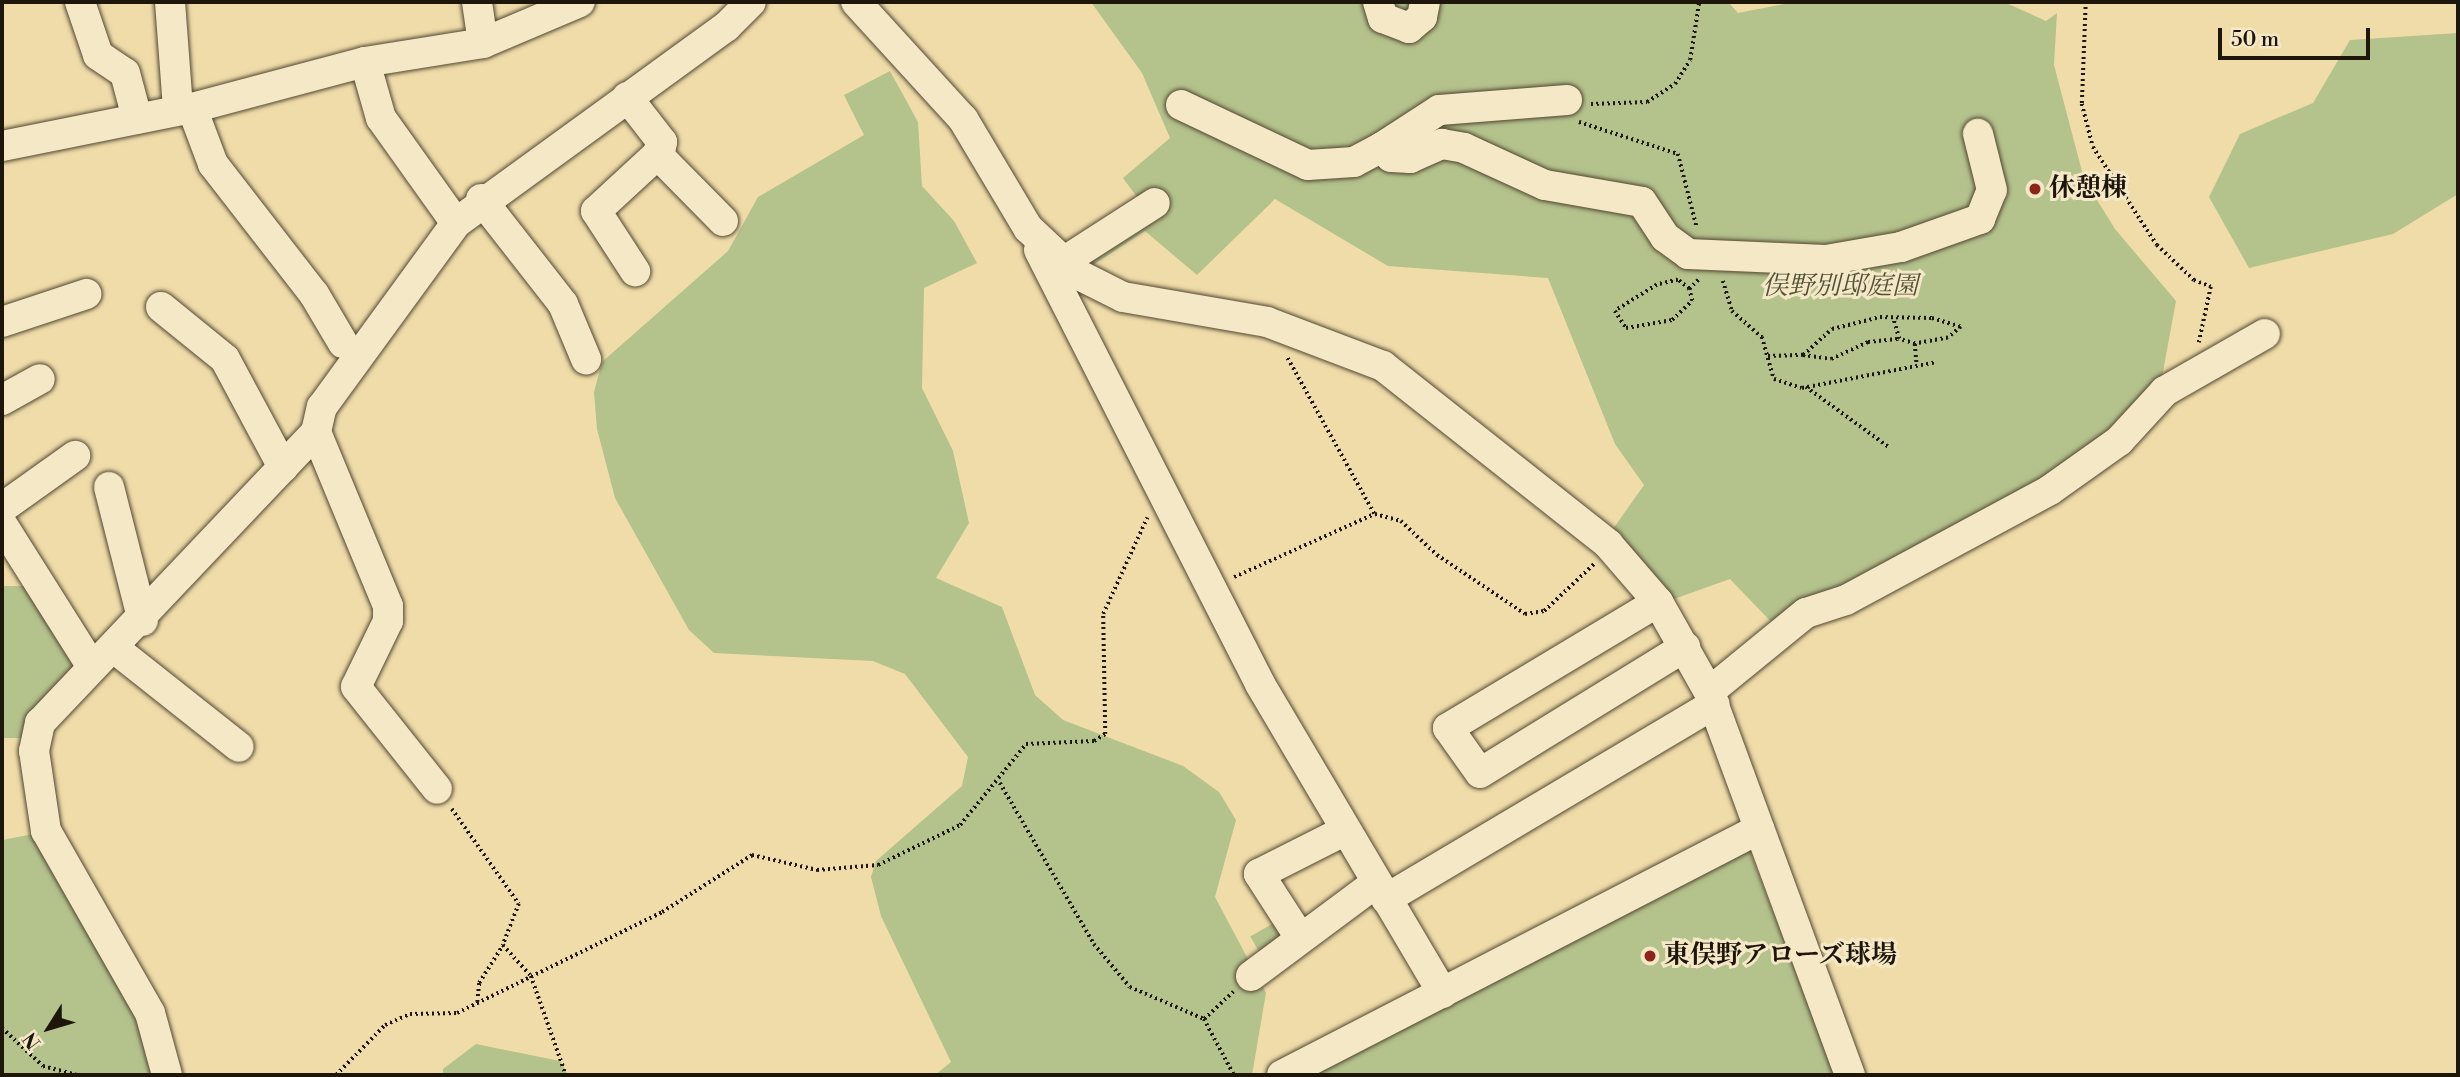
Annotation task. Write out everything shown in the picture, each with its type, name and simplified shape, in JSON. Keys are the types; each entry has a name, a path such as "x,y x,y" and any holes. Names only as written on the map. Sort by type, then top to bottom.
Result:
{"street":[{"path":"79,2 98,55 125,73 137,118"},
{"path":"170,2 186,108 213,164 314,294 343,343"},
{"path":"477,2 483,43"},
{"path":"2,146 186,108 365,62 483,43 580,2"},
{"path":"167,1075 150,1013 72,885 38,805 34,751 40,723 143,621 316,432 322,407 456,223 481,199 626,97 751,2"},
{"path":"856,2 963,118 1028,228 1163,484 1212,584 1344,831 1443,993"},
{"path":"1378,2 1383,18 1409,28 1422,17 1425,2"},
{"path":"365,62 381,118 456,223"},
{"path":"626,97 662,142 657,154 596,211 635,271"},
{"path":"1181,105 1308,165 1354,162 1439,110 1572,110"},
{"path":"1382,147 1391,157 1410,158 1443,144 1464,148 1545,185 1642,202 1665,237 1688,254 1856,258 1957,232 1980,219 1993,190 1978,134"},
{"path":"657,154 723,221"},
{"path":"481,199 563,304 586,359"},
{"path":"1063,262 1155,203"},
{"path":"1028,228 1063,262 1123,297 1267,321 1383,366 1608,544 1658,602 1712,698 1850,1075"},
{"path":"2,322 86,294"},
{"path":"161,307 225,359 283,467"},
{"path":"1251,976 1299,936 1712,698 1806,613 1846,600 2039,496 2119,441 2175,384 2265,334"},
{"path":"2,400 40,379"},
{"path":"316,432 388,606 388,621 356,687 437,789"},
{"path":"2,508 75,456"},
{"path":"109,487 143,621"},
{"path":"2,524 103,658 239,747"},
{"path":"1658,602 1448,728 1480,773 1685,647"},
{"path":"1296,1072 1576,919 1759,829"},
{"path":"1299,936 1259,874 1344,831"}],"path":[{"path":"1572,110 1647,102 1675,83 1690,60 1699,2"},
{"path":"2086,2 2082,104 2093,147 2157,245 2194,280 2211,287 2202,319"},
{"path":"1572,110 1678,154 1732,312 1762,337 1774,379 1805,387 1889,447"},
{"path":"1689,289 1678,280 1657,285 1615,312 1626,328 1672,320 1692,301 1689,289 1714,254"},
{"path":"1768,356 1803,355 1831,359 1868,342 1899,339 1915,344 1948,338 1961,327 1893,318 1832,329 1803,355"},
{"path":"1893,318 1899,339"},
{"path":"1267,321 1374,514"},
{"path":"1915,344 1917,366"},
{"path":"1805,387 1937,362"},
{"path":"336,1075 385,1025 410,1014 457,1013 662,912 752,855 852,871 898,857 960,825 1000,783 1026,744 1094,741 1105,734 1103,614 1163,484"},
{"path":"1212,584 1374,514 1401,521 1437,555 1525,614 1544,611 1584,578 1608,544"},
{"path":"1000,783 1046,856 1071,914 1129,987 1204,1019 1234,1075"},
{"path":"437,789 519,904 503,945 479,983 477,1003"},
{"path":"503,945 531,976 566,1075"},
{"path":"1204,1019 1251,976"},
{"path":"2,1028 43,1066 77,1075"}],"green space":[{"name":"俣野別邸庭園","path":"1091,2 1728,2 1738,13 1794,2 2004,2 2046,21 2057,13 2054,65 2084,179 2115,229 2176,301 2162,377 2072,466 1777,628 1730,579 1674,599 1613,529 1644,485 1615,444 1548,278 1388,266 1275,199 1197,275 1145,231 1093,265 1067,245 1137,197 1123,178 1170,138 1142,73"},
{"path":"2458,33 2458,194 2393,234 2249,268 2209,197 2240,134 2313,103 2350,40"},
{"path":"890,71 918,122 922,186 954,221 977,263 924,288 922,388 953,451 969,523 936,578 1002,607 1035,695 1063,720 1183,766 1219,792 1236,820 1215,897 1266,993 1252,1075 935,1075 951,1062 881,916 871,877 876,861 962,786 968,757 905,674 873,661 714,653 689,630 615,498 597,429 594,392 602,362 728,251 758,197 864,135 844,95"},
{"path":"2,586 33,586 74,666 24,738 2,738"},
{"path":"39,833 55,877 138,1018 158,1075 2,1075 2,840"},
{"name":"東俣野アローズ球場","path":"1743,833 1835,1075 1305,1075"},
{"path":"1284,917 1295,936 1261,956 1250,937"},
{"path":"476,1044 560,1061 568,1075 443,1075 443,1069"}],"place":[{"name":"休憩棟","path":"2035,189"},
{"name":"東俣野アローズ球場","path":"1650,956"}]}
